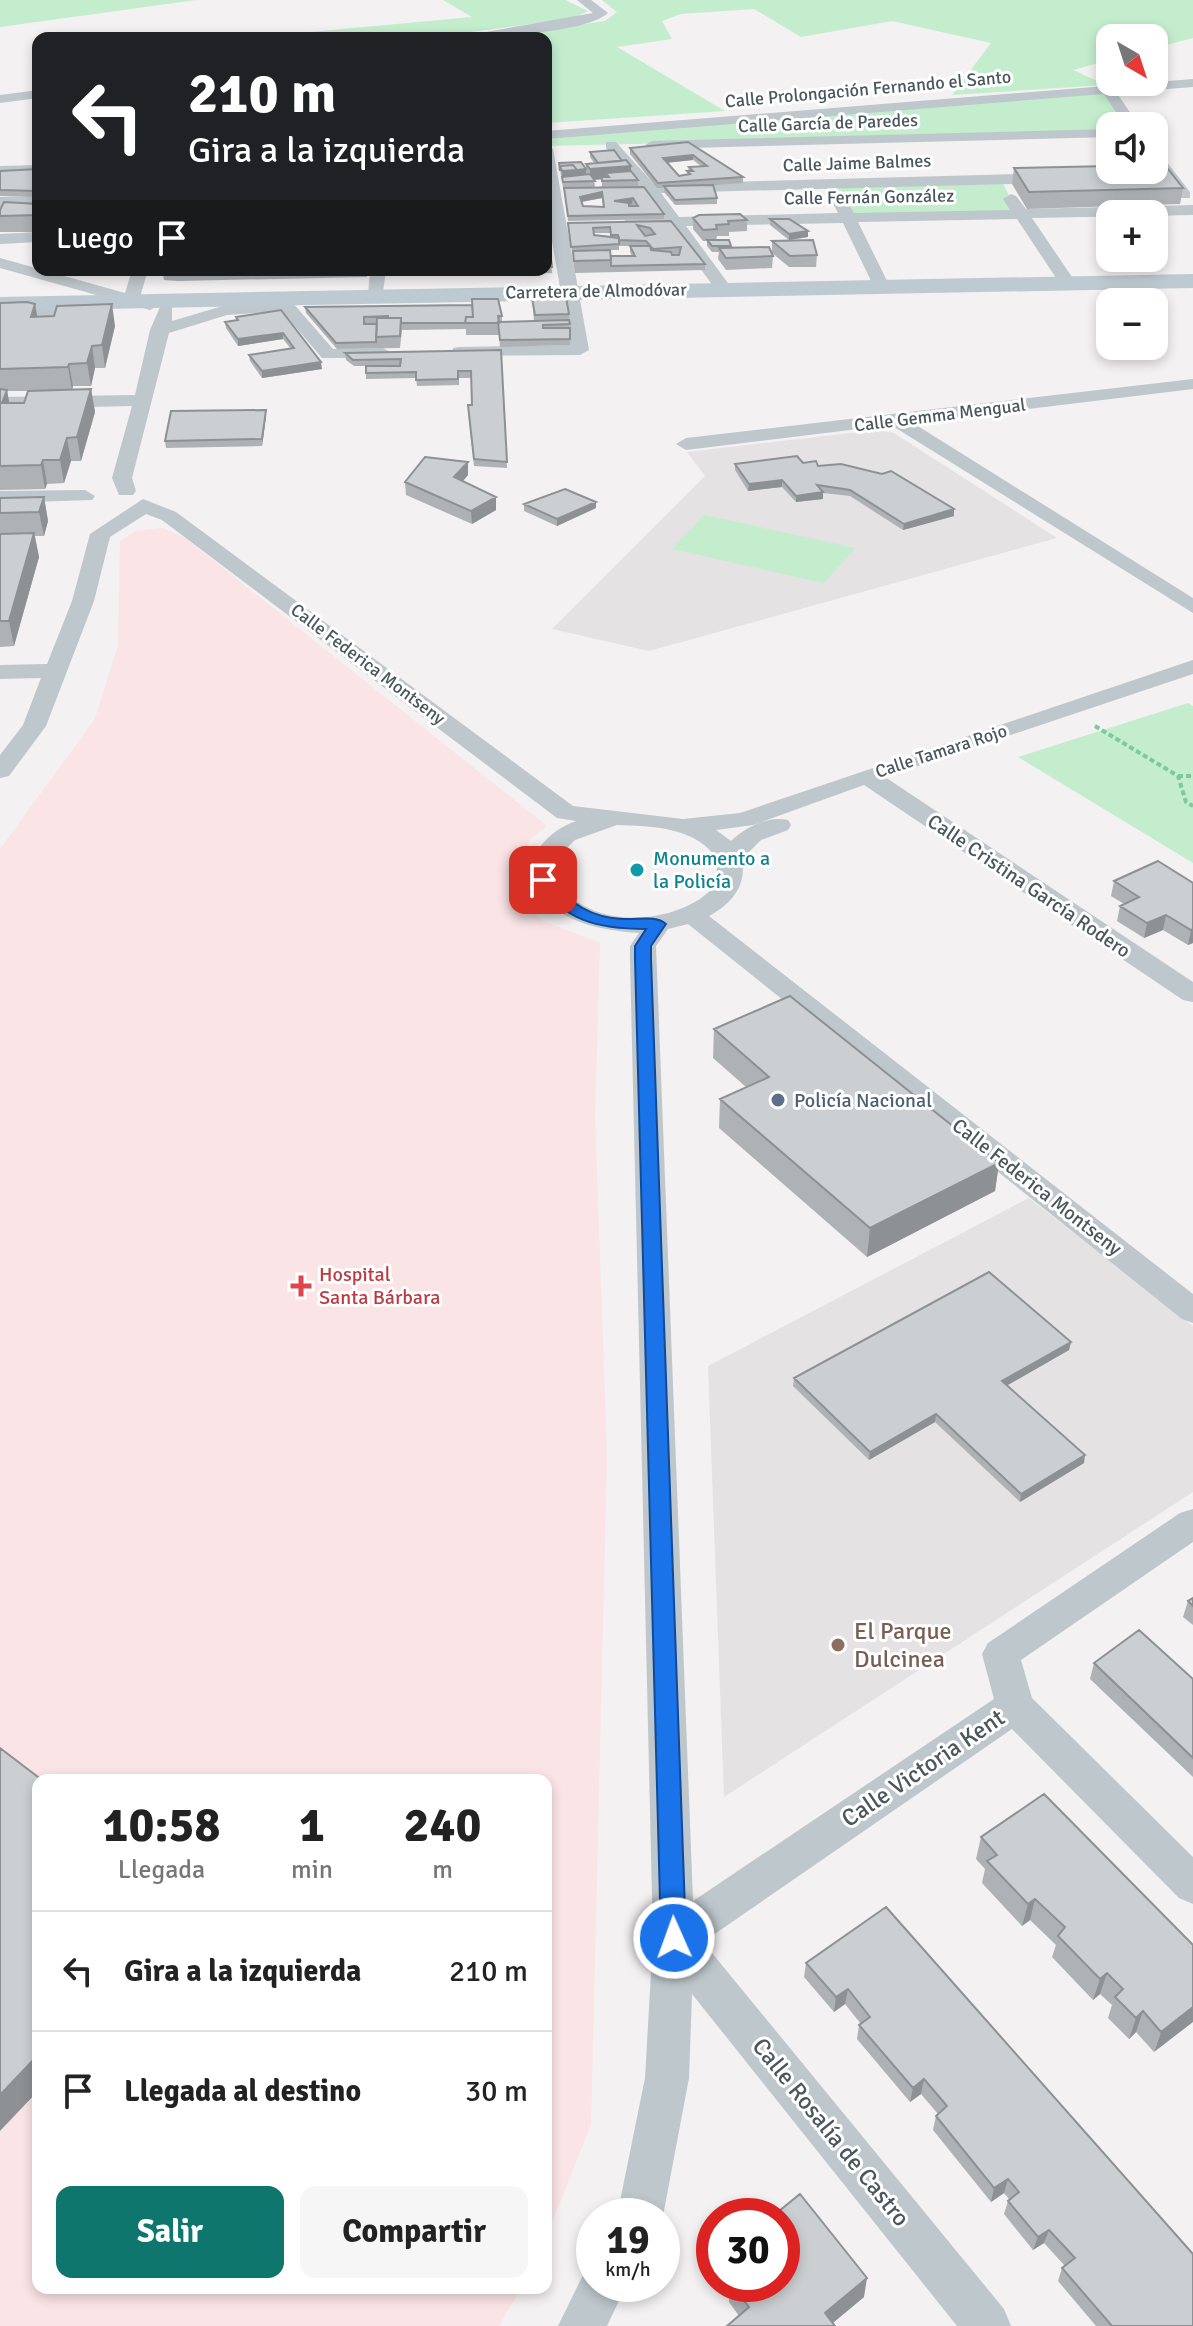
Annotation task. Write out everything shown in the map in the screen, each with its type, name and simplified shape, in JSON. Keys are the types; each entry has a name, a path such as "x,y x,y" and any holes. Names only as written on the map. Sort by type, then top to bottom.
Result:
{"main road":[{"name":"Carretera de Almodóvar","path":"3,278 143,319 189,299 1193,281"}],"street":[{"path":"503,32 590,20 602,13 583,0"},
{"name":"Calle Prolongación Fernando el Santo","path":"1168,85 1193,83"},
{"name":"Calle Prolongación Fernando el Santo","path":"552,135 1096,91"},
{"path":"0,99 32,95"},
{"name":"Calle García de Paredes","path":"552,148 696,145 824,163 975,137 1096,133"},
{"path":"975,137 1018,214 1068,283"},
{"path":"611,145 650,189 725,290"},
{"path":"696,145 762,186"},
{"path":"824,163 846,218 882,287"},
{"name":"Calle Jaime Balmes","path":"594,190 762,186 824,163 1001,179 1062,178"},
{"path":"0,171 32,169"},
{"path":"1168,181 1193,208"},
{"path":"438,352 580,350 557,224 554,190"},
{"path":"0,202 32,201"},
{"name":"Calle Fernán González","path":"614,223 1193,208"},
{"path":"0,239 32,237"},
{"path":"87,510 124,485 142,400 140,276"},
{"path":"376,295 378,276"},
{"path":"3,278 143,319 221,298"},
{"path":"143,319 189,299"},
{"path":"0,314 99,311 143,319 286,306 328,354 407,353"},
{"name":"Calle Gemma Mengual","path":"686,444 1193,384"},
{"path":"0,403 142,400"},
{"path":"897,421 1193,607"},
{"path":"0,497 47,496 87,510 133,513 142,499 124,485"},
{"path":"0,771 34,726 83,601 87,510"},
{"name":"Calle Federica Montseny","path":"133,513 169,516 566,813"},
{"name":"Calle Tamara Rojo","path":"729,858 752,835 876,782 1193,667"},
{"path":"0,672 56,671"},
{"name":"Calle Tamara Rojo","path":"687,825 744,820 1087,722 1193,687"},
{"name":"Calle Cristina García Rodero","path":"876,782 1193,994"},
{"path":"566,813 617,818 653,818 687,825 714,839 729,858 731,880 718,899 692,915 640,931 584,916 557,900 543,880 544,859 558,840 566,813"},
{"path":"558,840 584,826 617,818"},
{"name":"Calle Federica Montseny","path":"692,915 1193,1311"},
{"path":"640,931 674,1938 667,2078 644,2198"},
{"name":"Calle Victoria Kent","path":"674,1938 1015,1706 1001,1654 1193,1523"},
{"path":"1015,1706 1193,1885"},
{"name":"Calle Rosalía de Castro","path":"674,1938 987,2326"},
{"path":"582,2326 595,2302"}],"path":[{"path":"1087,722 1178,776 1193,776"},
{"path":"1178,776 1186,802 1193,806"}],"shaded area":[{"path":"877,430 894,433 1057,538 649,651 552,629 705,476 687,452"},
{"name":"Hospital Santa Bárbara","path":"163,528 184,537 547,826 530,839 514,872 518,894 543,921 600,943 595,1116 607,1456 591,2125 552,2222 552,1774 32,1774 32,2294 518,2294 499,2326 0,2326 0,849 95,719 118,645 120,542 135,531"},
{"name":"El Parque Dulcinea","path":"1029,1198 1193,1326 1193,1492 724,1797 708,1366"}],"green space":[{"path":"0,0 196,0 0,27"},
{"path":"443,0 565,0 588,11 573,18 471,32 311,32 472,17"},
{"path":"602,0 1193,0 1193,38 1168,44 1168,24 1096,24 1096,64 1073,70 1096,80 1096,86 952,95 991,43 892,21 801,37 754,9 681,14 662,21 672,39 617,47 725,111 552,123 552,32 531,32 605,21 617,12"},
{"path":"1096,94 1112,96 1123,112 1096,112 1096,133 552,146 552,135"},
{"path":"1001,179 1018,214 846,218 834,184"},
{"path":"704,515 855,548 824,583 672,549"},
{"path":"1188,703 1193,706 1193,863 1018,757"}],"building":[{"path":"688,142 743,177 658,183 630,148","holes":["693,155 707,166 689,167 693,171 687,171 690,174 679,176 663,158"]},
{"path":"614,150 622,161 598,163 590,152"},
{"path":"626,160 631,166 590,169 586,164"},
{"path":"581,162 586,169 577,170 573,165 560,166 560,171 559,163"},
{"path":"573,165 577,170 562,171 560,166"},
{"path":"1096,166 1096,184 1168,184 1168,169 1183,188 1029,192 1014,168"},
{"path":"32,169 32,191 0,190 0,171"},
{"path":"631,171 638,180 602,181 602,177 609,177 606,173"},
{"path":"590,174 595,181 563,182 562,177"},
{"path":"713,185 717,198 675,200 664,186"},
{"path":"644,187 664,214 568,216 564,188","holes":["602,192 604,207 583,206 580,197","633,198 638,206 614,201"]},
{"path":"4,202 32,204 32,215 0,216"},
{"path":"740,214 747,220 728,221 729,224 716,225 717,229 703,230 693,218 699,215"},
{"path":"770,219 789,219 808,231 789,234"},
{"path":"671,221 705,264 611,266 611,256 635,256 630,246 650,246 651,250 679,255 681,247 653,249 646,241 619,240 619,244 571,247 568,223","holes":["637,225 650,228 655,234 645,236","610,227 611,235 618,235 619,238 594,235 593,228"]},
{"path":"707,240 729,240 731,246 712,246"},
{"path":"813,240 817,255 790,256 772,241"},
{"path":"769,247 773,256 726,258 719,248"},
{"path":"610,250 611,260 574,261 573,251"},
{"path":"566,297 569,314 535,315 532,298"},
{"path":"472,299 498,299 502,316 498,316 499,323 465,323 466,317 473,317"},
{"path":"0,303 35,304 31,317 54,316 57,306 112,304 102,345 92,346 87,363 69,364 68,367 0,369"},
{"path":"472,305 473,317 466,317 465,323 401,323 401,318 364,317 364,324 377,324 376,342 336,343 305,307"},
{"path":"281,310 321,362 262,371 249,355 294,348 283,333 238,339 225,322 238,320 236,317"},
{"path":"377,318 401,318 400,336 376,337"},
{"path":"569,320 570,324 543,325 543,328 570,328 570,339 500,340 498,322"},
{"path":"501,350 507,462 474,459 468,405 472,405 471,371 458,371 458,379 416,380 416,372 366,373 366,366 400,366 401,359 353,360 345,353"},
{"path":"0,389 7,390 2,403 24,403 28,391 91,389 77,437 67,438 60,460 43,460 41,465 0,466"},
{"path":"266,410 262,439 165,441 171,411"},
{"path":"797,456 803,463 816,461 818,466 841,464 882,474 891,471 954,509 904,524 850,490 817,485 823,492 796,496 782,480 749,484 735,464"},
{"path":"425,457 468,462 454,477 496,497 471,511 405,482"},
{"path":"565,489 596,502 557,519 524,504"},
{"path":"44,497 39,512 0,513 0,498"},
{"path":"34,533 9,621 0,621 0,534"},
{"path":"1158,861 1193,883 1191,930 1166,915 1147,923 1120,906 1139,897 1114,881"},
{"path":"790,996 999,1163 870,1228 720,1099 769,1077 714,1029"},
{"path":"989,1272 1071,1342 1002,1381 1085,1455 1021,1494 936,1414 870,1452 794,1378"},
{"path":"1139,1630 1193,1679 1193,1758 1094,1663"},
{"path":"0,1748 34,1774 32,2061 0,2095"},
{"path":"1044,1794 1193,1945 1193,2007 1161,2032 1143,2011 1136,2018 1115,1997 1123,1989 1107,1973 1100,1979 1058,1936 1065,1927 1035,1899 1028,1904 987,1861 997,1855 981,1837"},
{"path":"886,1907 1193,2254 1193,2326 1112,2326 1062,2268 1075,2258 1049,2230 1038,2237 1008,2201 1019,2192 1008,2179 994,2188 936,2116 947,2106 924,2079 913,2088 859,2025 870,2017 848,1989 836,1997 806,1963"},
{"path":"800,2194 867,2278 825,2313 835,2326 727,2326 749,2307 745,2302 800,2302 800,2198 795,2198"}],"place":[{"name":"Monumento a la Policía","path":"637,870"},
{"name":"Policía Nacional","path":"778,1100"},
{"name":"Hospital Santa Bárbara","path":"301,1286"},
{"name":"El Parque Dulcinea","path":"838,1645"}],"route":[{"path":"543,880 557,900 584,916 619,924 658,924 643,946 643,959 674,1938"}]}
